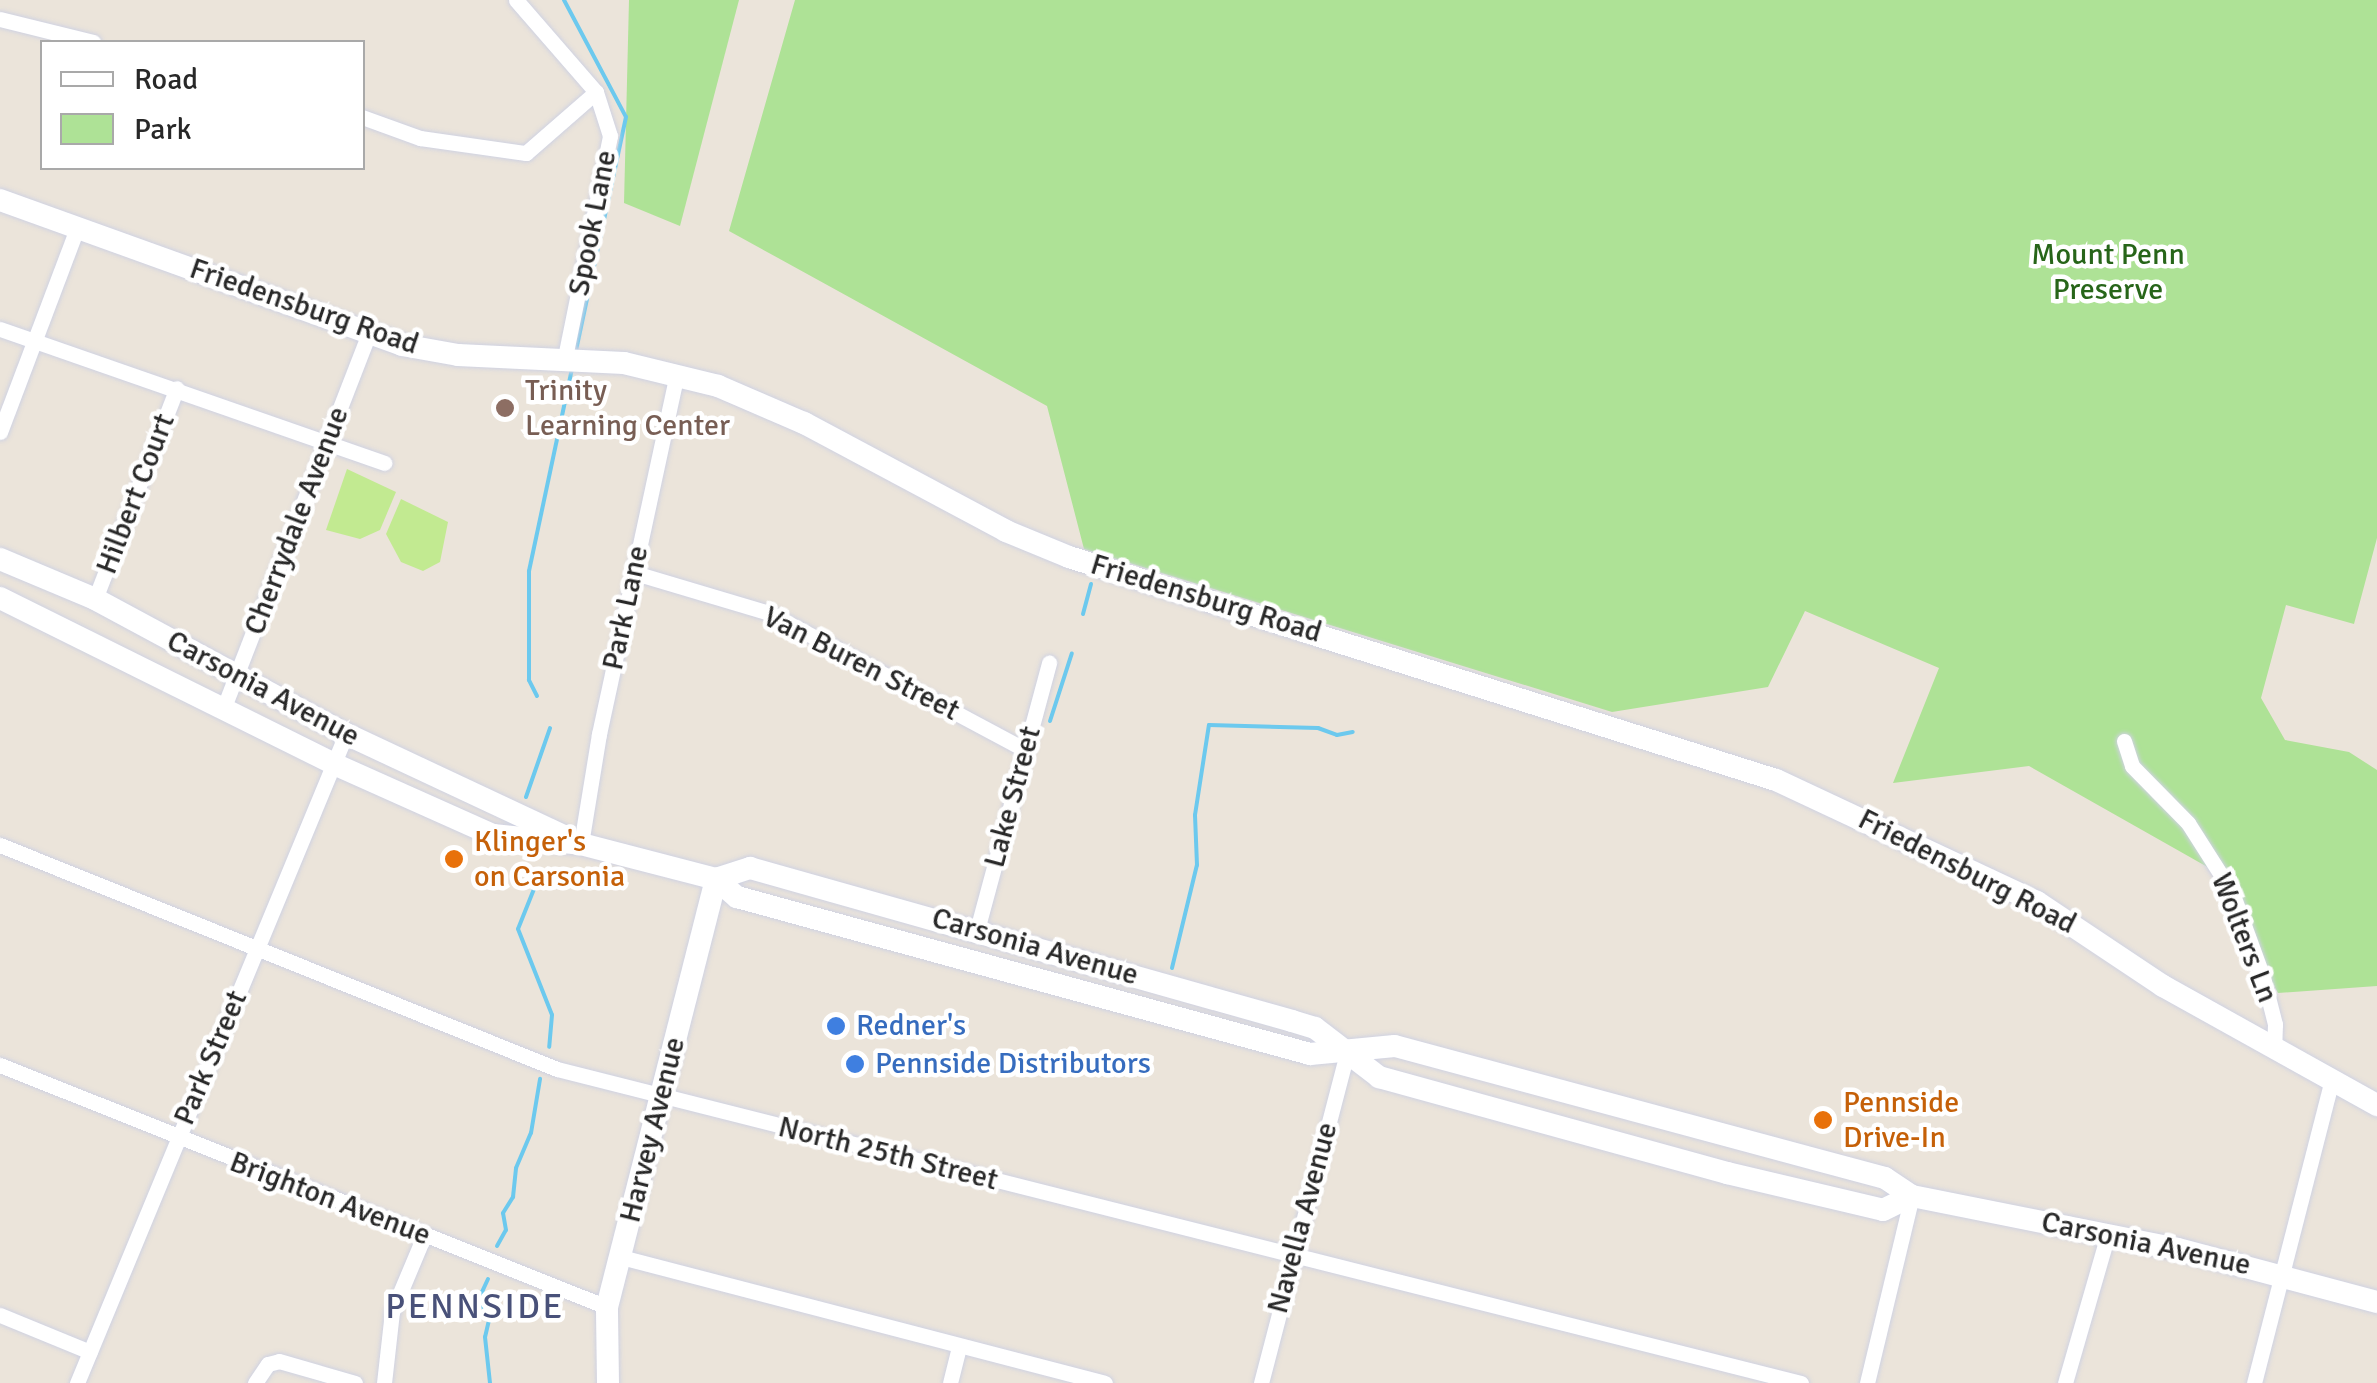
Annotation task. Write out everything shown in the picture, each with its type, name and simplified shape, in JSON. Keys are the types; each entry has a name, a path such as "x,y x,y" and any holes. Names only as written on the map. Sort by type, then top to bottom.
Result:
{"street":[{"name":"Spook Lane","path":"516,0 596,92 606,116 610,149 565,358"},
{"path":"0,18 85,40"},
{"path":"365,118 420,138 526,153 596,92"},
{"name":"Friedensburg Road","path":"0,200 370,334 430,352 624,363 676,374 756,400 1006,531 1069,557 1324,634 1528,704 1734,764 1824,800 2037,902 2164,986 2377,1105"},
{"path":"0,432 78,228"},
{"path":"0,329 384,463"},
{"name":"Cherrydale Avenue","path":"224,708 370,334"},
{"name":"Park Lane","path":"581,844 599,734 676,374"},
{"name":"Hilbert Court","path":"95,600 177,388"},
{"name":"Carsonia Avenue","path":"0,559 95,600 346,734 581,844"},
{"name":"Van Buren Street","path":"635,572 769,613 1026,750"},
{"name":"Carsonia Avenue","path":"0,598 334,764 493,835 581,844 716,879 737,897 1310,1054 1395,1046 1885,1178 1912,1196 2108,1234 2281,1274 2377,1302"},
{"name":"Lake Street","path":"977,930 1049,664"},
{"name":"Park Street","path":"77,1383 346,734"},
{"name":"Wolters Ln","path":"2124,741 2132,766 2188,823 2232,892 2263,977 2275,1024 2274,1048"},
{"name":"North 25th Street","path":"0,846 556,1068 1292,1258 1801,1383"},
{"name":"Carsonia Avenue","path":"716,879 750,868 1315,1028 1380,1076 1727,1173 1883,1210 1912,1196"},
{"name":"Harvey Avenue","path":"608,1383 607,1307 716,879"},
{"name":"Navella Avenue","path":"1261,1383 1347,1052"},
{"name":"Brighton Avenue","path":"0,1066 177,1140 607,1307"},
{"path":"2254,1383 2332,1080"},
{"path":"1867,1383 1912,1196"},
{"path":"2065,1383 2108,1234"},
{"path":"384,1383 392,1312 424,1236"},
{"path":"620,1257 1105,1383"},
{"path":"0,1315 90,1352"},
{"path":"950,1383 959,1346"},
{"path":"255,1383 268,1364 279,1361 355,1383"}],"green space":[{"path":"629,0 739,0 680,226 624,203"},
{"name":"Mount Penn Preserve","path":"795,0 2377,0 2377,538 2354,624 2286,605 2261,698 2285,740 2349,752 2377,770 2377,986 2278,993 2211,869 2029,766 1893,783 1939,668 1805,611 1768,687 1612,712 1084,549 1047,406 729,231"},
{"path":"347,469 396,492 380,530 360,539 326,530"},
{"path":"401,499 448,522 440,562 423,571 401,562 386,534"}],"waterway":[{"path":"564,0 626,117 576,350"},
{"path":"537,696 529,680 529,571 572,369"},
{"path":"1083,614 1091,584"},
{"path":"1050,721 1072,653"},
{"path":"1172,968 1197,865 1195,815 1209,725 1318,728 1337,735 1353,732"},
{"path":"526,797 550,728"},
{"path":"540,874 518,929 552,1015 549,1047"},
{"path":"497,1246 506,1230 503,1213 513,1197 516,1168 531,1133 540,1079"},
{"path":"488,1279 479,1298 489,1320 485,1337 490,1383"}],"place":[{"name":"Trinity Learning Center","path":"505,408"},
{"name":"Klinger's on Carsonia","path":"454,859"},
{"name":"Redner's","path":"836,1026"},
{"name":"Pennside Distributors","path":"855,1064"},
{"name":"Pennside Drive-In","path":"1823,1120"}],"district":[{"name":"PENNSIDE","path":"475,1307"}]}
